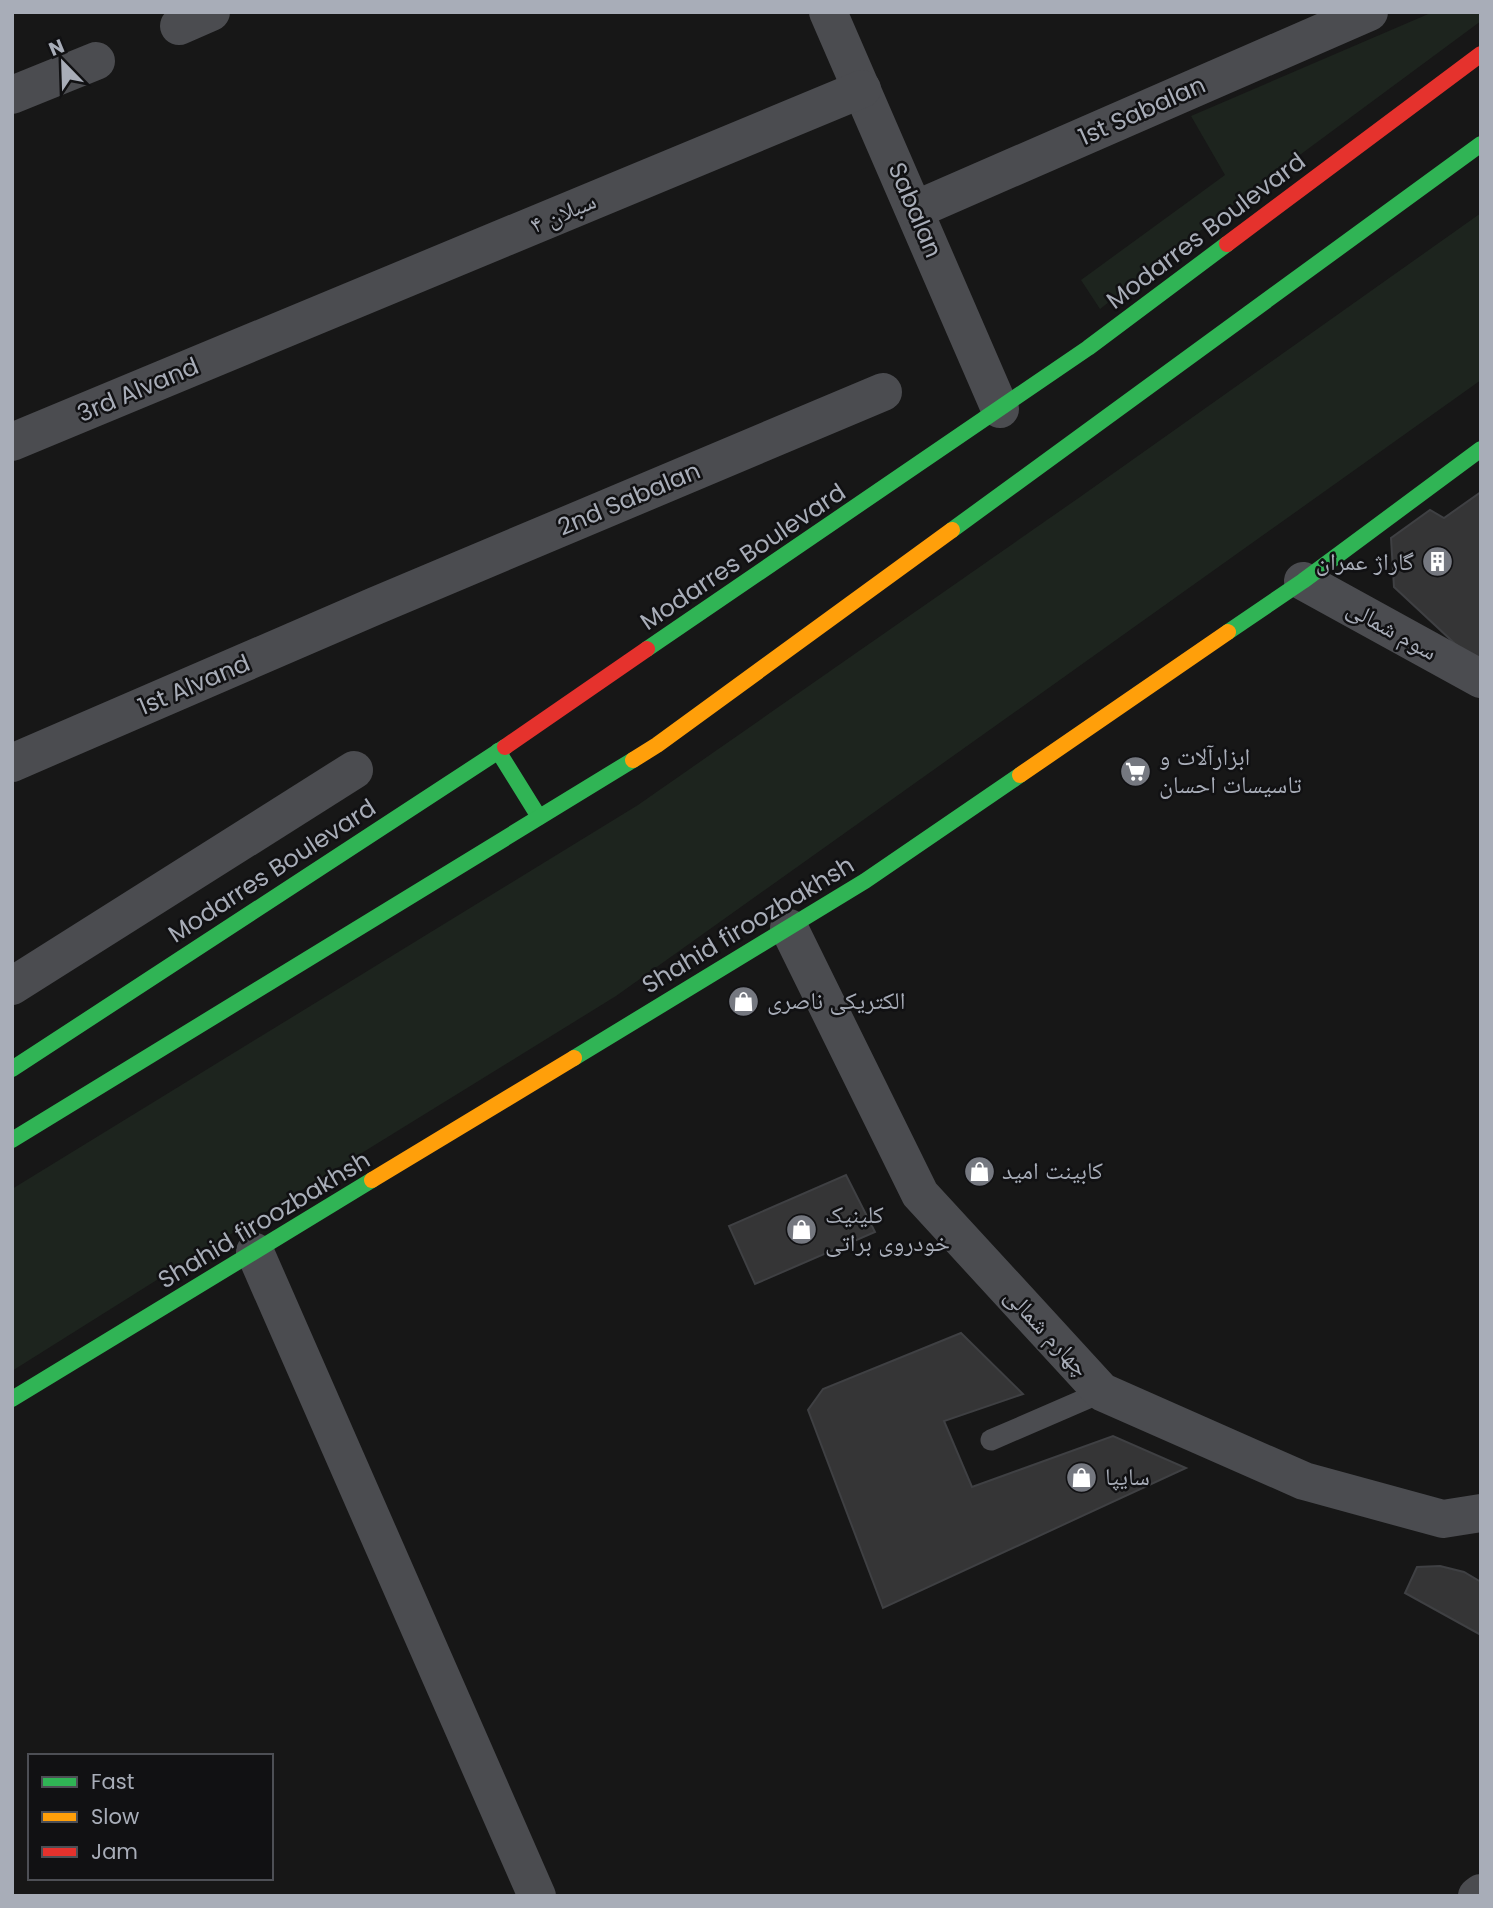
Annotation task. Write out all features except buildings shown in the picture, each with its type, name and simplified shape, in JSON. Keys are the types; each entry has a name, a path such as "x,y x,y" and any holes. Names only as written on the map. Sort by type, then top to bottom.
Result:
{"main road":[{"name":"Modarres Boulevard","path":"12,1069 498,751 1000,409 1088,348 1481,54"},
{"path":"12,1140 657,745 1481,144"},
{"name":"Shahid firoozbakhsh","path":"12,1399 865,881 1303,581 1481,449"},
{"path":"498,751 539,817"}],"street":[{"name":"Sabalan","path":"828,12 1000,409"},
{"name":"1st Sabalan","path":"915,210 1369,12"},
{"path":"12,95 96,61"},
{"name":"سبلان ۴","path":"264,337 862,89"},
{"name":"3rd Alvand","path":"12,442 264,337"},
{"name":"2nd Sabalan","path":"375,606 883,392"},
{"name":"سوم شمالی","path":"1303,581 1481,679"},
{"name":"1st Alvand","path":"12,764 375,606"},
{"path":"12,986 354,770"},
{"name":"چهارم شمالی","path":"789,928 920,1194 1102,1392 1304,1481 1443,1519 1481,1513"},
{"path":"255,1252 537,1896"}],"lane":[{"path":"991,1440 1102,1392"}],"shaded area":[{"path":"1433,12 1481,12 1481,21 1255,188 1100,309 1081,280 1225,175 1191,116"},
{"path":"1481,213 1481,380 616,996 12,1371 12,1189 638,805"}],"traffic: fast":[{"path":"952,530 1481,144"},
{"path":"647,649 1088,348 1227,244"},
{"path":"1228,632 1303,581 1481,449"},
{"path":"12,1069 505,747"},
{"path":"498,751 539,817"},
{"path":"12,1140 633,760"},
{"path":"574,1058 865,881 1020,775"},
{"path":"12,1399 372,1180"}],"traffic: slow":[{"path":"633,760 952,530"},
{"path":"1020,775 1228,632"},
{"path":"372,1180 574,1058"}],"traffic: jam":[{"path":"1227,244 1481,54"},
{"path":"505,747 647,649"}],"place":[{"name":"گاراژ عمران","path":"1437,562"},
{"name":"ابزارآلات و تاسیسات احسان","path":"1136,771"},
{"name":"الکتریکی ناصری","path":"744,1001"},
{"name":"کابینت امید","path":"979,1171"},
{"name":"کلینیک خودروی براتی","path":"802,1229"},
{"name":"سایپا","path":"1082,1477"}]}
